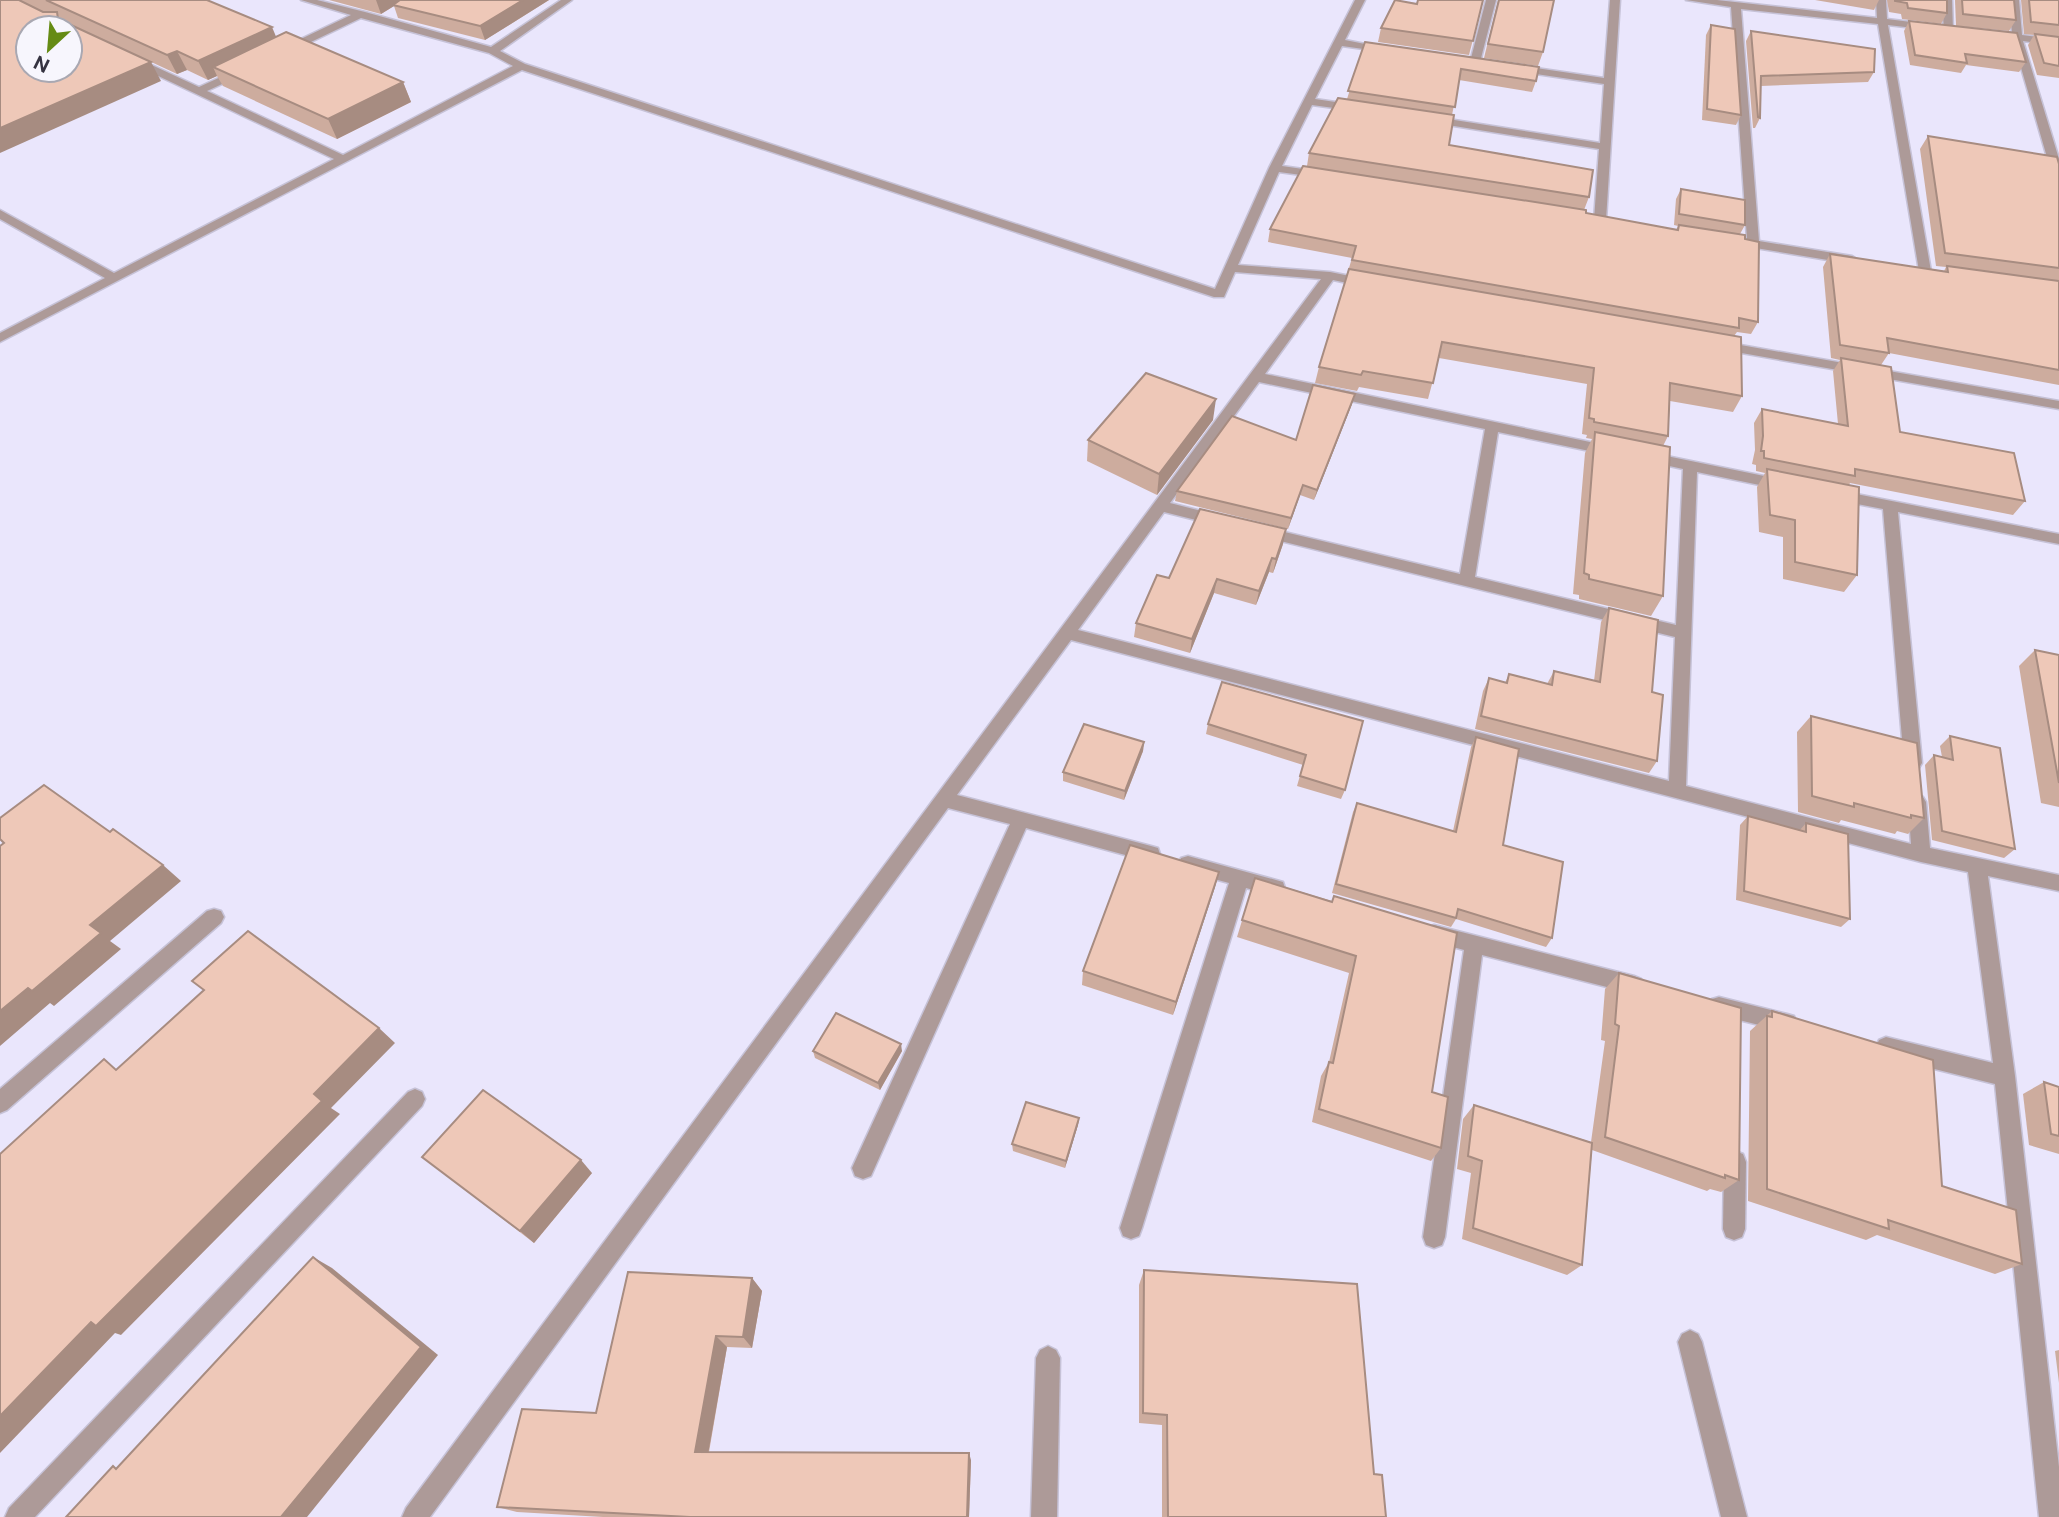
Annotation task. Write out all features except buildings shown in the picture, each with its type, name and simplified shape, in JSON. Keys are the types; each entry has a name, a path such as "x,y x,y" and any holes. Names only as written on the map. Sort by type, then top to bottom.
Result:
{"street":[{"path":"306,0 493,51 521,66 1219,294 1275,168 1360,0"},
{"path":"493,51 567,0"},
{"path":"1475,62 1491,0"},
{"path":"1586,217 1606,221 1605,147 1615,0"},
{"path":"1691,0 1962,31"},
{"path":"1820,0 1820,14"},
{"path":"1881,0 1882,21 1925,271"},
{"path":"1947,0 1949,30"},
{"path":"2014,0 2017,37 2059,178"},
{"path":"1736,6 1753,244"},
{"path":"274,56 362,14"},
{"path":"382,21 393,14"},
{"path":"1976,33 2059,43"},
{"path":"1339,42 1393,50"},
{"path":"129,58 341,158"},
{"path":"1461,60 1488,64"},
{"path":"0,338 521,66"},
{"path":"1502,66 1610,82"},
{"path":"199,91 249,68"},
{"path":"1310,100 1364,109"},
{"path":"1417,117 1605,147"},
{"path":"1275,168 1343,178"},
{"path":"0,214 113,278"},
{"path":"1728,240 1859,261"},
{"path":"1230,268 1330,276 1384,286"},
{"path":"415,1517 1330,276"},
{"path":"1708,343 2059,405"},
{"path":"1256,377 1797,487"},
{"path":"1467,581 1492,427"},
{"path":"1676,791 1690,466"},
{"path":"1824,492 2059,539"},
{"path":"1161,506 1682,634"},
{"path":"1890,506 1921,854"},
{"path":"1067,633 1921,854 2059,883"},
{"path":"944,799 1292,892"},
{"path":"863,1168 1021,819"},
{"path":"1977,866 2005,1076 2052,1517"},
{"path":"1131,1228 1240,877"},
{"path":"0,1103 214,917"},
{"path":"1422,930 1658,991"},
{"path":"1434,1237 1474,945"},
{"path":"1698,1001 1804,1027"},
{"path":"1737,1010 1737,1038"},
{"path":"1871,1043 2005,1076"},
{"path":"18,1517 415,1099"},
{"path":"1734,1229 1735,1147"},
{"path":"1690,1342 1734,1517"},
{"path":"1044,1517 1048,1358"}]}
